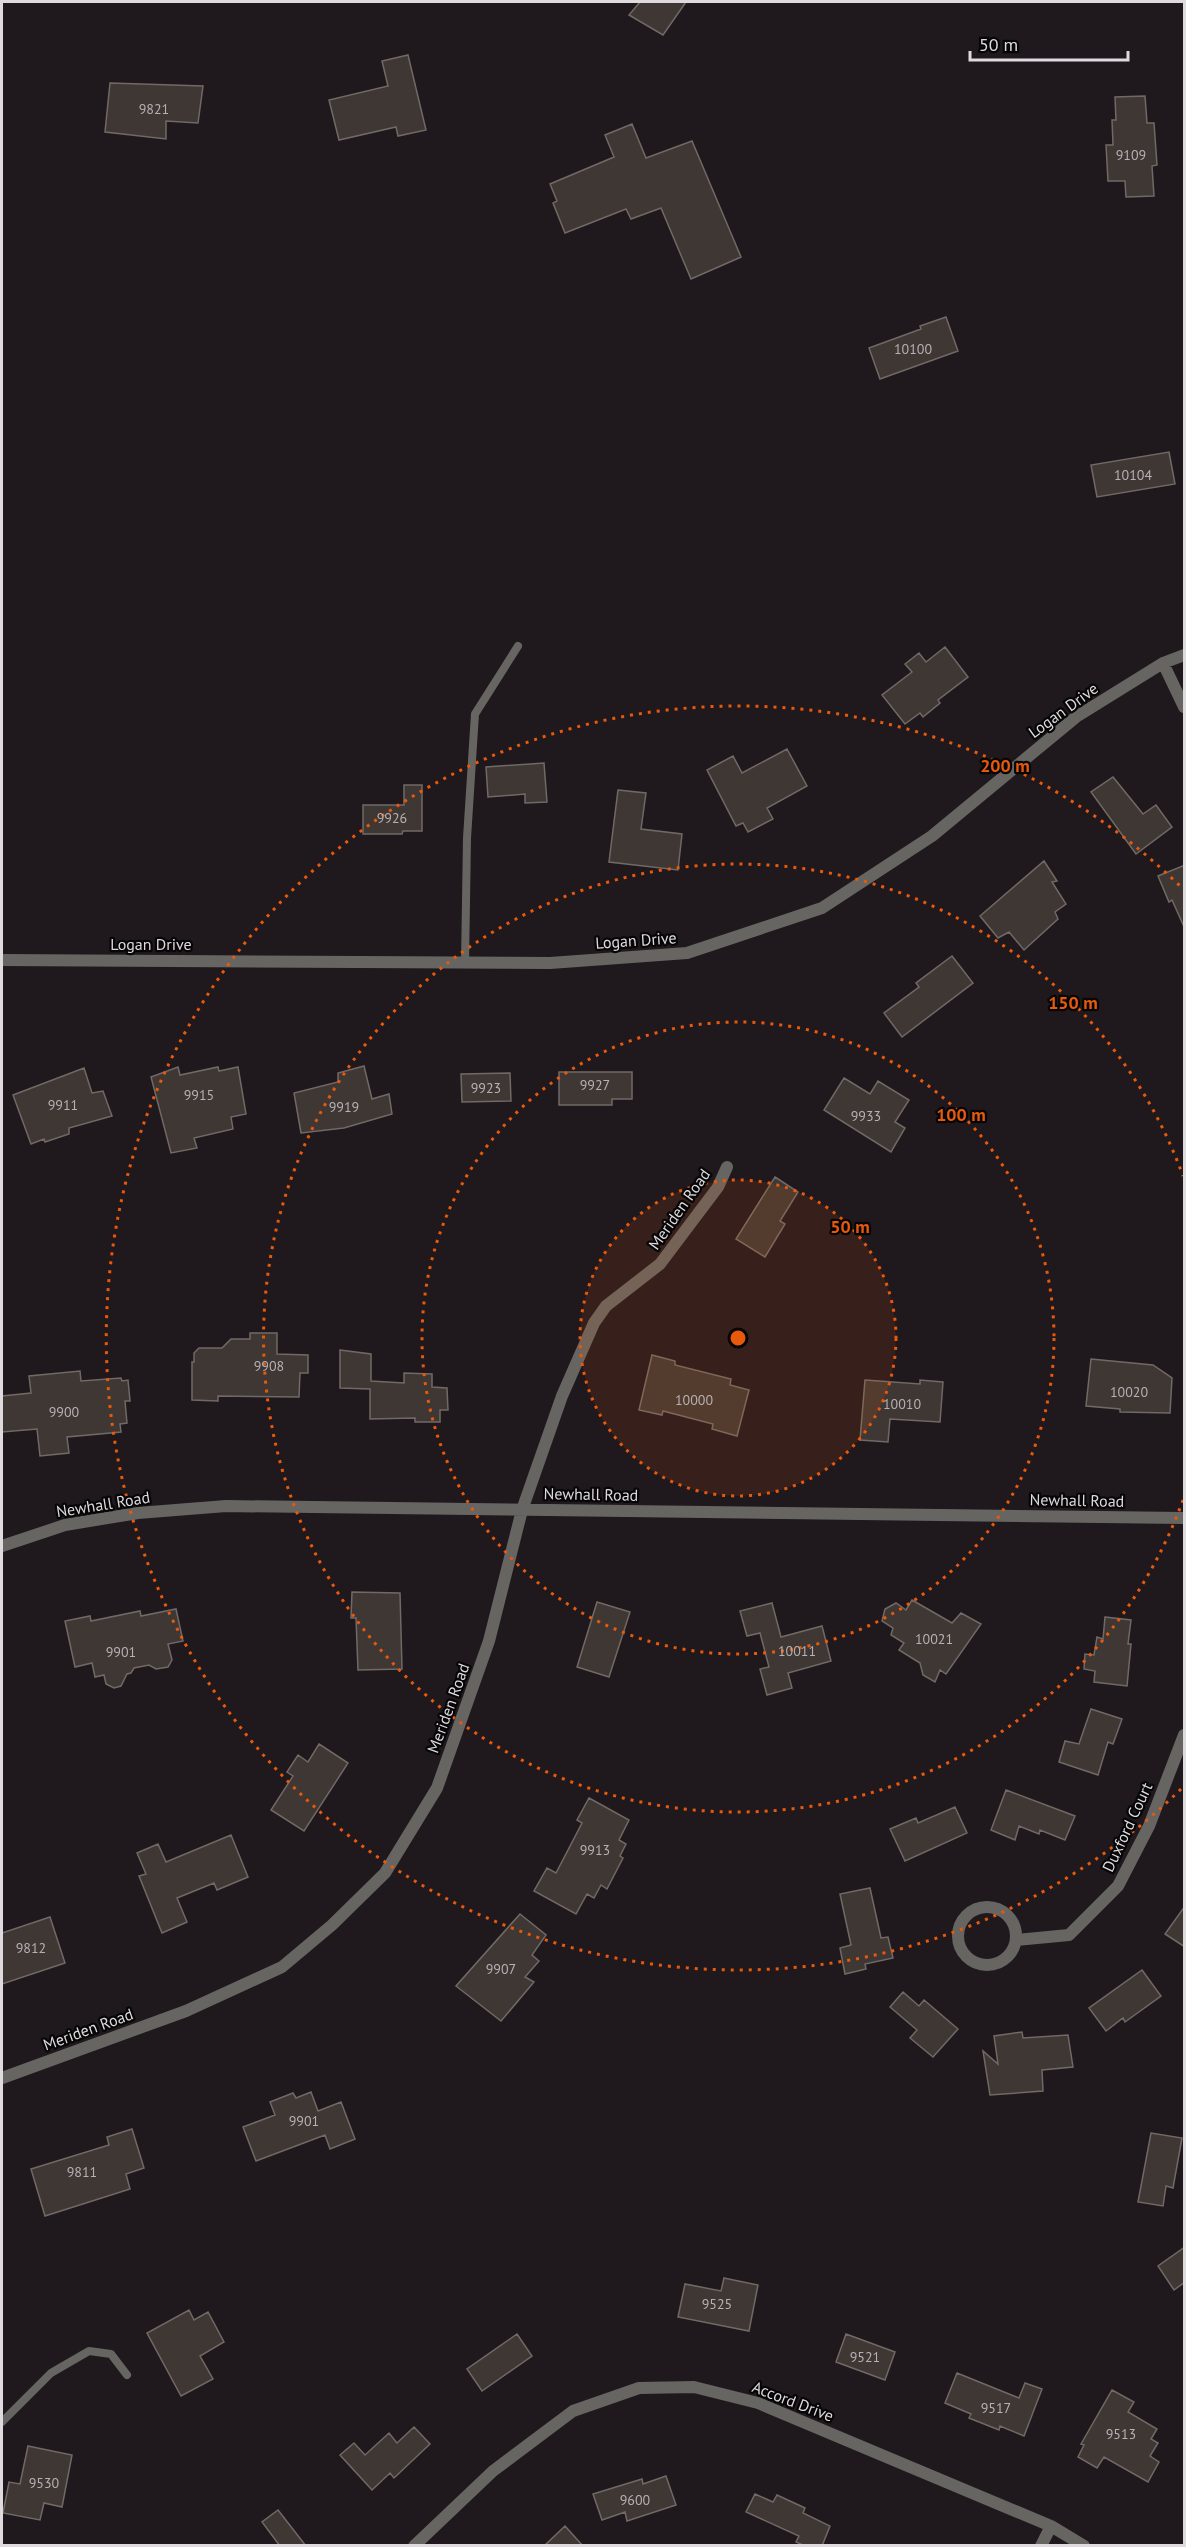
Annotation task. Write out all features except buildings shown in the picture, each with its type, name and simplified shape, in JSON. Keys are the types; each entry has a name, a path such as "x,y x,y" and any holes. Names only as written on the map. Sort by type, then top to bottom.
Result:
{"street":[{"name":"Logan Drive","path":"2,960 550,963 687,953 822,908 932,836 1076,717 1163,663 1185,655"},
{"path":"1163,663 1185,707"},
{"name":"Meriden Road","path":"2,2078 186,2011 282,1966 333,1925 385,1873 437,1788 489,1641 522,1510 562,1396 594,1323 606,1306 660,1264 718,1187 728,1167"},
{"name":"Newhall Road","path":"2,1546 65,1525 138,1513 215,1507 1185,1518"},
{"name":"Duxford Court","path":"1016,1940 1069,1935 1118,1886 1149,1826 1185,1735"},
{"path":"982,1907 991,1907 1000,1910 1013,1922 1016,1940 1008,1956 1001,1961 983,1964 967,1957 959,1941 958,1932 966,1916 982,1907"},
{"name":"Accord Drive","path":"414,2546 493,2471 573,2411 639,2388 694,2387 758,2403 1051,2526 1084,2546"},
{"path":"1041,2546 1051,2526"}],"lane":[{"path":"465,963 467,838 475,714 518,646"},
{"path":"2,2422 51,2373 89,2351 111,2354 127,2375"}]}
